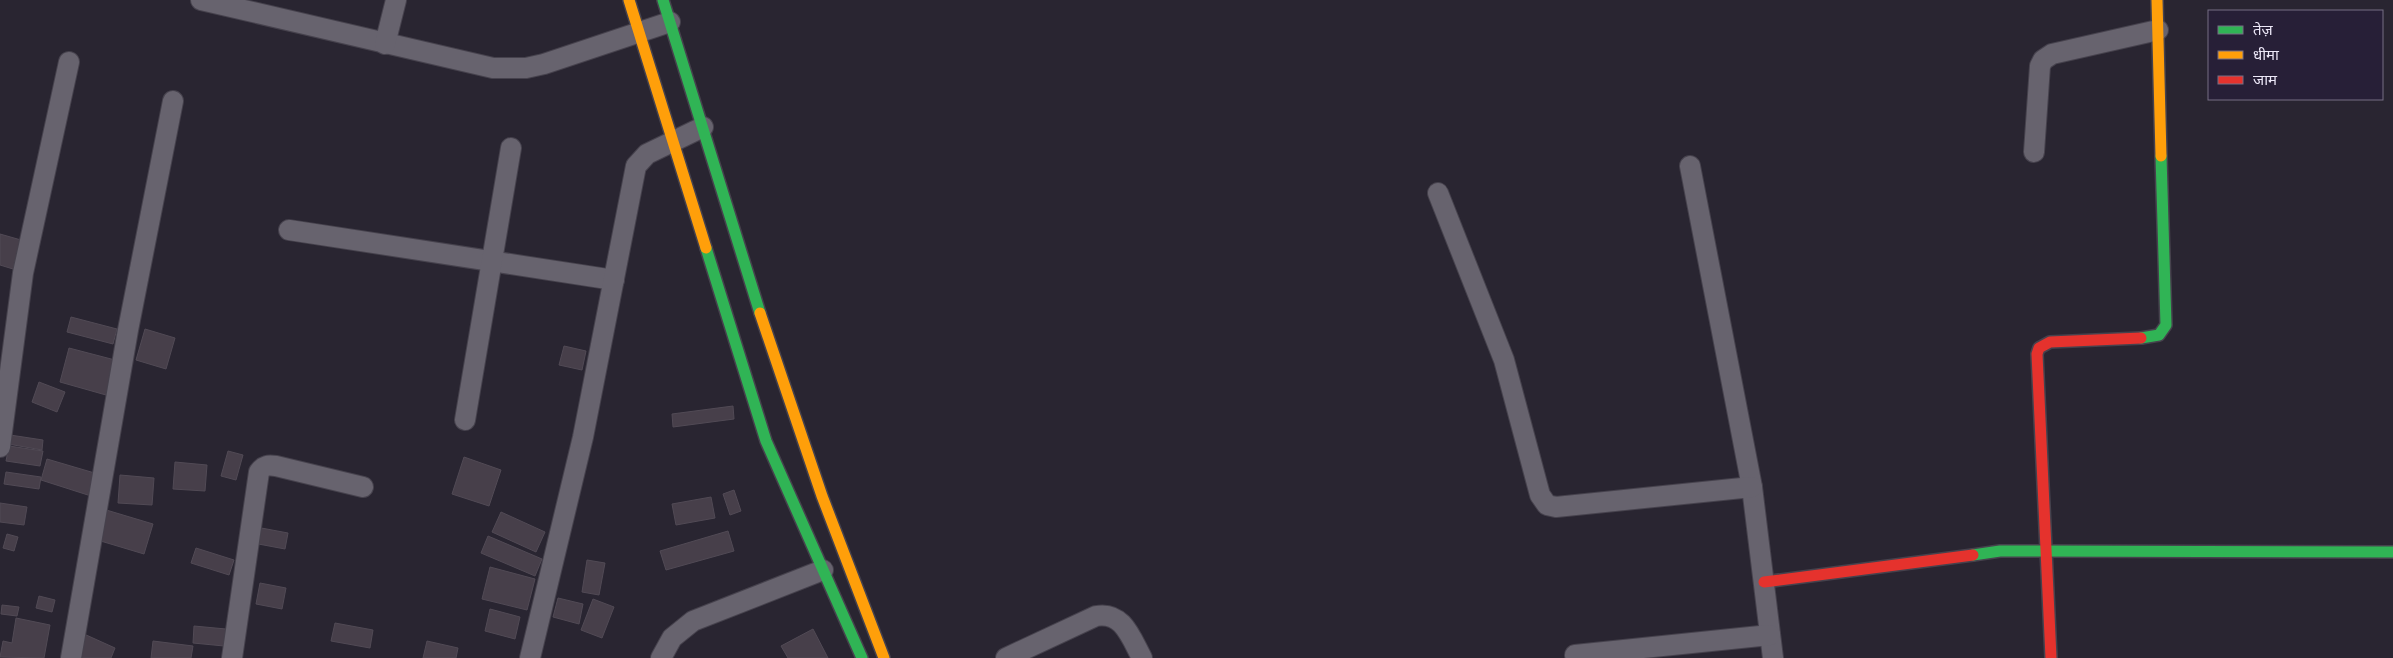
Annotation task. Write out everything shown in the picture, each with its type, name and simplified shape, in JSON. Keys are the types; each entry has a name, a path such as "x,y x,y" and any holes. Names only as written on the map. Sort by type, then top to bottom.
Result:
{"street":[{"path":"201,0 467,64 511,69 544,64 670,22"},
{"path":"385,44 396,0"},
{"path":"630,0 766,441 862,658"},
{"path":"663,0 798,428 845,562 884,658"},
{"path":"2051,658 2036,364 2039,348 2050,342 2151,337 2159,335 2166,325 2157,0"},
{"path":"2034,152 2040,66 2043,60 2052,54 2158,30"},
{"path":"0,447 23,273 69,62"},
{"path":"70,658 128,330 173,101"},
{"path":"530,658 583,437 636,166 647,154 703,127"},
{"path":"465,420 512,148"},
{"path":"1690,166 1752,487 1773,658"},
{"path":"1438,193 1494,329 1540,495 1547,505 1556,507 1752,487"},
{"path":"289,230 614,280"},
{"path":"232,658 259,472 262,468 270,465 276,466 363,487"},
{"path":"1764,582 1965,554 2000,551 2393,552"},
{"path":"662,658 672,638 693,621 823,570"},
{"path":"1006,658 1096,616 1106,614 1121,621 1142,658"},
{"path":"1575,655 1770,635"}],"building":[{"path":"0,234 21,240 13,269 0,265"},
{"path":"71,317 117,329 113,344 67,332"},
{"path":"145,329 175,338 166,369 136,360"},
{"path":"564,346 586,351 582,370 559,365"},
{"path":"69,348 115,360 106,395 60,382"},
{"path":"39,382 65,392 57,412 32,402"},
{"path":"733,406 734,419 673,427 672,414"},
{"path":"10,435 43,440 42,450 8,444"},
{"path":"9,446 43,451 40,466 6,461"},
{"path":"228,451 243,455 236,480 221,476"},
{"path":"464,457 501,470 489,506 452,494"},
{"path":"47,459 98,474 91,496 41,480"},
{"path":"175,462 207,465 205,491 173,489"},
{"path":"6,472 41,477 39,489 4,484"},
{"path":"120,475 154,478 152,505 118,503"},
{"path":"734,490 741,511 730,515 723,494"},
{"path":"711,497 715,518 676,525 672,504"},
{"path":"0,503 27,507 24,525 0,522"},
{"path":"103,509 153,524 144,554 94,539"},
{"path":"501,512 545,532 536,552 492,532"},
{"path":"256,527 288,533 285,549 253,543"},
{"path":"728,531 734,551 666,570 660,551"},
{"path":"7,534 18,537 14,551 3,548"},
{"path":"488,536 542,559 535,576 481,553"},
{"path":"196,548 234,560 229,575 191,563"},
{"path":"587,560 605,563 599,595 582,592"},
{"path":"490,567 535,579 527,610 482,599"},
{"path":"260,583 286,588 282,609 256,604"},
{"path":"39,596 55,600 52,612 36,608"},
{"path":"558,598 583,604 579,624 553,617"},
{"path":"593,599 614,607 602,638 581,630"},
{"path":"2,605 19,607 17,616 1,614"},
{"path":"490,609 520,617 515,639 485,631"},
{"path":"16,618 50,625 44,658 0,657 3,641 12,643"},
{"path":"335,623 373,630 370,648 331,641"},
{"path":"194,626 226,629 224,646 193,643"},
{"path":"813,629 828,658 788,658 781,646"},
{"path":"84,634 115,648 111,658 73,658"},
{"path":"153,641 193,646 191,658 151,658"},
{"path":"427,641 458,648 456,658 423,658"}],"traffic: fast":[{"path":"663,0 760,313"},
{"path":"2141,338 2159,335 2166,325 2161,156"},
{"path":"706,248 766,441 862,658"},
{"path":"1973,555 2000,551 2393,552"}],"traffic: slow":[{"path":"629,0 706,248"},
{"path":"2157,0 2161,156"},
{"path":"760,313 822,496 884,658"}],"traffic: jam":[{"path":"2051,658 2037,354 2039,348 2050,342 2141,338"},
{"path":"1764,582 1973,555"}]}
